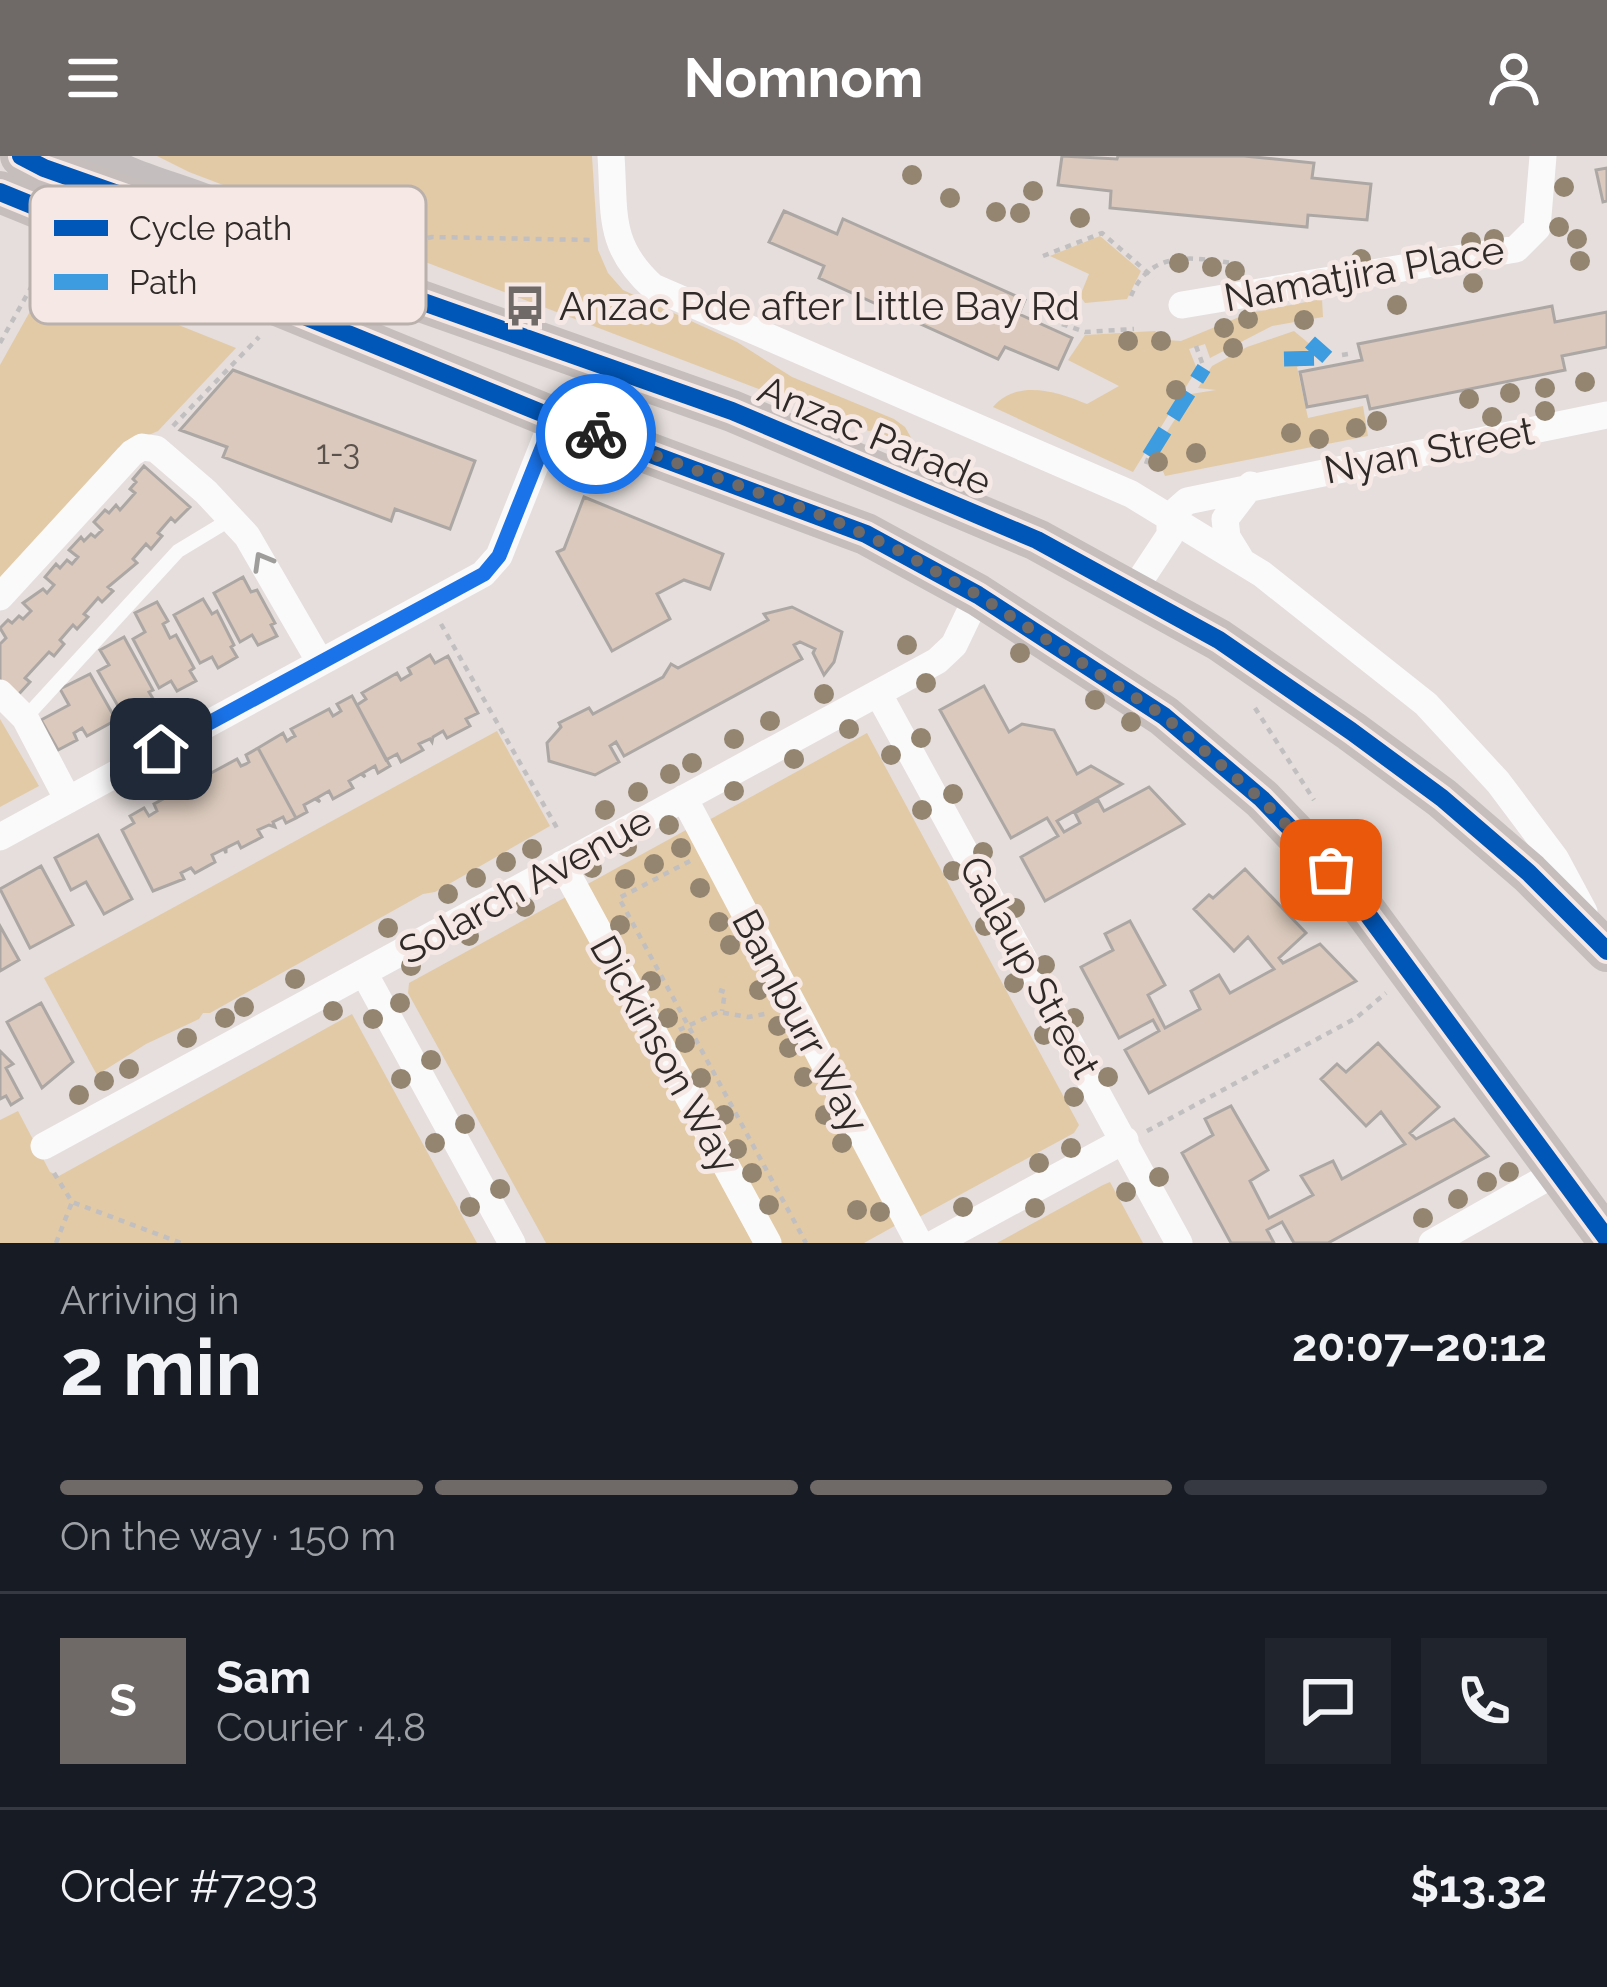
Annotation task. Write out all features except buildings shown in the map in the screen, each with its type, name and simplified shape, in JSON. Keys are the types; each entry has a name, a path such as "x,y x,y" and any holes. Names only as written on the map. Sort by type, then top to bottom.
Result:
{"main road":[{"name":"Anzac Parade","path":"21,156 103,186"},
{"path":"0,191 30,203"},
{"name":"Anzac Parade","path":"426,303 749,418 1037,540 1133,591 1219,640 1442,798 1604,946"},
{"path":"325,324 554,418 826,517 885,544 978,595 1164,716 1262,800 1382,929 1607,1238"}],"street":[{"path":"92,156 157,186"},
{"path":"611,156 616,239 635,271 653,287 1131,494 1242,562 1426,704 1498,782 1555,858 1604,946"},
{"name":"Namatjira Place","path":"1182,305 1505,254 1526,242 1537,228 1543,156"},
{"name":"Nyan Street","path":"1170,516 1187,501 1251,485 1607,416"},
{"path":"0,837 484,574 496,560 554,418"},
{"path":"0,597 132,453 152,448 201,487 251,541 320,662"},
{"path":"1242,562 1227,537 1225,519 1251,485"},
{"path":"1133,591 1170,535 1170,516"},
{"name":"Solarch Avenue","path":"49,1159 364,973 946,655 978,595"},
{"path":"0,693 25,718 68,800"},
{"name":"Galaup Street","path":"878,693 1179,1243"},
{"name":"Bamburr Way","path":"684,798 919,1243"},
{"name":"Dickinson Way","path":"562,864 768,1243"},
{"path":"364,973 512,1243"},
{"path":"934,1243 1125,1141"},
{"path":"1432,1243 1557,1172"}],"lane":[{"path":"25,718 178,551 231,518"}],"path":[{"path":"1043,256 1102,233 1154,278"},
{"path":"426,239 616,239"},
{"path":"1131,296 1147,271 1183,256 1252,266"},
{"path":"0,343 30,289"},
{"path":"1062,324 1085,332 1134,329"},
{"path":"152,448 259,338"},
{"path":"1196,346 1204,368"},
{"path":"1146,464 1149,456"},
{"path":"429,604 557,827"},
{"path":"1246,694 1319,809"},
{"path":"711,849 619,898 806,1243"},
{"path":"719,990 725,992 722,1011"},
{"path":"1125,1141 1356,1018 1381,998"},
{"path":"658,1041 722,1011 753,1017 792,1002"},
{"path":"49,1159 72,1202 181,1243"},
{"path":"56,1243 72,1202"}],"shaded area":[{"path":"157,156 592,156 598,250 608,273 623,290 737,342 792,377 894,419 905,427 918,450 891,440 878,429 869,431 426,262 426,186 226,186"},
{"path":"1100,236 1141,271 1127,299 1085,303 1080,296 1089,274 1050,256"},
{"path":"1322,299 1323,317 1272,326 1210,358 1205,344 1189,349 1197,369 1133,472 993,407 1025,390 1087,404 1119,386 1068,360 1085,335 1155,331 1166,340 1181,341 1249,313"},
{"path":"30,311 30,324 176,324 236,348 158,431 118,448 0,582 0,365"},
{"path":"1294,331 1324,356 1284,358 1286,362 1310,361 1297,367 1308,418 1363,406 1368,436 1165,476 1156,455 1158,446 1191,394 1216,390 1198,388 1212,366 1247,347"},
{"path":"0,719 39,786 0,807"},
{"path":"497,731 550,826 97,1075 44,978"},
{"path":"867,733 1079,1125 1074,1133 919,1217 707,821"},
{"path":"686,830 900,1223 864,1243 776,1243 584,886"},
{"path":"566,897 753,1243 546,1243 408,993 409,983"},
{"path":"352,1014 477,1243 0,1243 0,1120 18,1111 50,1172 59,1176"},
{"path":"1110,1182 1143,1243 997,1243 1103,1185"}],"marked path":[{"path":"1284,359 1328,358 1310,342"},
{"path":"1149,456 1204,368"}],"cycle path":[{"path":"21,156 95,186"},
{"path":"0,192 30,204"},
{"path":"426,303 732,411 1037,540 1219,640 1351,731 1442,798 1529,873 1607,951"},
{"path":"324,324 554,418 866,534 978,595 1164,716 1262,799 1352,893 1607,1239"}],"way so far":[{"path":"596,434 826,517 978,595 1164,716 1262,800 1331,870"}],"place":[{"name":"Anzac Pde after Little Bay Rd","path":"525,306"}],"route":[{"path":"161,749 484,574 499,556 554,418 596,434"}]}
